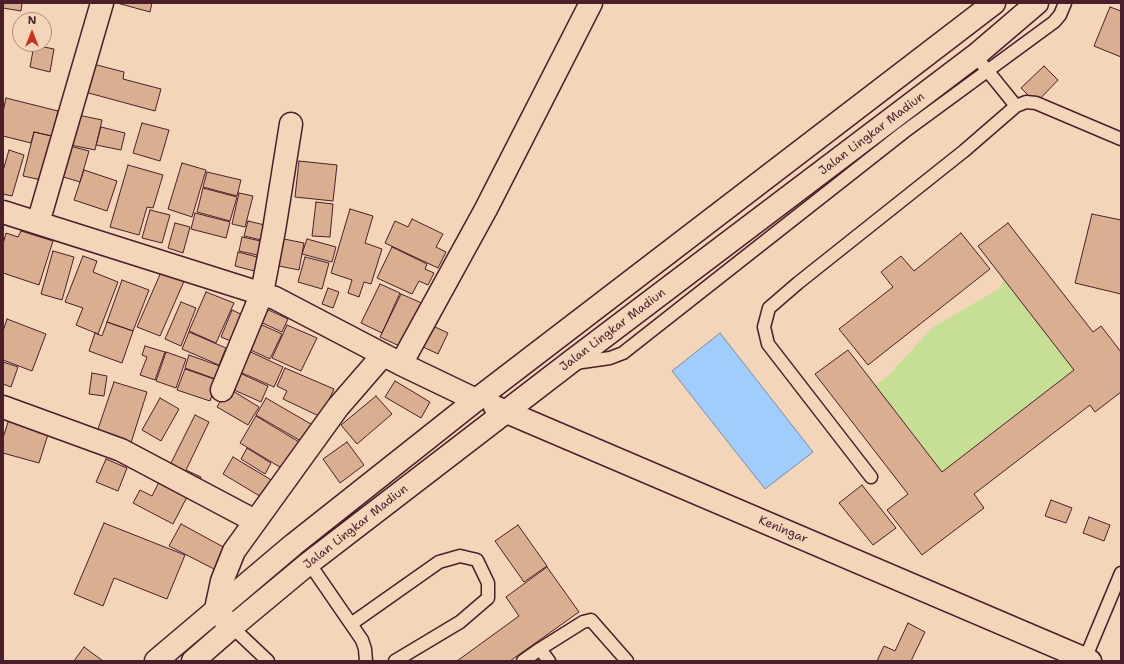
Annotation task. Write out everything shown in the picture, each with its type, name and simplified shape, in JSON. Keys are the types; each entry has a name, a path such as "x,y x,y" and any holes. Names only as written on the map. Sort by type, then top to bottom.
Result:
{"street":[{"path":"38,223 102,3"},
{"path":"232,627 216,609 222,581 234,551 338,407 392,360 486,209 591,3"},
{"name":"Jalan Lingkar Madiun","path":"156,661 293,545 476,400 994,3"},
{"name":"Jalan Lingkar Madiun","path":"194,661 232,627 309,563 568,364 822,171 981,63 1037,3"},
{"path":"222,390 262,293 291,124"},
{"path":"806,148 822,171"},
{"name":"Keningar","path":"3,212 275,298 392,360 476,400 1087,660"},
{"path":"3,408 120,450 256,521"}],"lane":[{"path":"568,364 610,358 623,353 898,137 981,63 1054,22 1060,15 1065,3"},
{"path":"981,63 1016,106"},
{"path":"871,477 768,344 764,327 769,308 798,283 964,151 1016,106 1026,102 1036,103 1121,139"},
{"path":"351,624 439,562 460,556 477,560 488,583 488,598 460,622 395,661"},
{"path":"309,563 362,640 365,649 366,661"},
{"path":"1087,660 1121,573"},
{"path":"523,661 582,622 591,620 628,661"},
{"path":"232,627 268,661"},
{"path":"176,643 194,661"},
{"path":"540,649 549,661"}],"green space":[{"path":"1004,279 1074,370 942,472 875,385 886,378 932,328 1000,288"}],"water":[{"path":"720,333 813,452 765,489 672,371"}],"building":[{"path":"3,3 22,3 21,11 3,8"},
{"path":"117,3 152,3 150,12"},
{"path":"1110,7 1121,11 1121,57 1094,46"},
{"path":"52,49 54,49 50,72 30,67 33,52 52,52"},
{"path":"93,64 124,72 123,79 161,89 155,111 85,92"},
{"path":"1044,66 1058,80 1036,103 1021,88"},
{"path":"6,98 58,111 52,136 34,132 31,143 3,136 3,112"},
{"path":"78,115 102,120 95,150 71,145"},
{"path":"142,123 169,130 160,161 133,153"},
{"path":"101,127 125,133 121,150 96,145"},
{"path":"34,132 56,137 46,181 23,176"},
{"path":"66,145 89,151 80,182 57,175"},
{"path":"9,150 24,155 12,196 3,194 3,171"},
{"path":"299,161 337,165 333,201 295,197"},
{"path":"182,163 206,170 192,217 168,209"},
{"path":"128,165 163,175 153,208 147,207 139,235 110,227"},
{"path":"84,170 117,181 107,211 74,200"},
{"path":"207,172 241,180 237,196 203,187"},
{"path":"203,188 237,197 230,221 197,212"},
{"path":"239,193 253,196 245,227 232,224"},
{"path":"316,202 333,204 330,237 312,236"},
{"path":"350,209 373,216 365,243 382,249 371,284 364,282 359,297 348,293 352,280 331,273"},
{"path":"150,210 170,215 162,243 142,238"},
{"path":"195,213 230,222 226,238 191,229"},
{"path":"1092,214 1121,220 1121,294 1075,283"},
{"path":"412,219 443,234 436,247 446,252 438,268 385,243 395,221 408,227"},
{"path":"248,221 273,227 270,242 244,236"},
{"path":"175,223 190,227 183,253 168,248"},
{"path":"1008,223 1093,332 1101,326 1121,352 1121,392 1095,412 1090,405 974,494 984,508 922,555 887,510 908,494 815,374 848,350 942,472 1074,370 978,246"},
{"path":"21,231 53,241 39,285 3,273 3,244 6,233 18,237"},
{"path":"961,233 990,269 868,365 839,329 893,287 881,272 901,256 914,271"},
{"path":"242,237 270,243 266,257 239,251"},
{"path":"279,238 304,243 299,270 274,265"},
{"path":"307,239 336,247 332,262 302,254"},
{"path":"392,247 427,264 425,269 434,273 428,285 419,281 412,294 377,278"},
{"path":"53,251 74,257 62,300 41,294"},
{"path":"238,252 265,259 262,273 235,266"},
{"path":"83,256 97,261 93,272 118,282 98,334 76,325 83,308 65,302"},
{"path":"305,257 329,263 322,289 298,282"},
{"path":"162,270 185,279 160,336 137,327"},
{"path":"122,280 149,290 133,331 107,322"},
{"path":"380,284 400,293 382,333 361,323"},
{"path":"328,288 339,292 333,308 322,304"},
{"path":"206,292 234,303 216,343 189,331"},
{"path":"401,294 424,304 404,348 380,337"},
{"path":"181,302 196,308 181,346 165,339"},
{"path":"260,306 288,319 282,332 254,319"},
{"path":"232,310 249,318 238,344 221,337"},
{"path":"7,319 46,334 32,371 3,360 3,331"},
{"path":"253,321 282,334 270,359 242,346"},
{"path":"107,322 133,331 122,363 89,351 95,333 102,336"},
{"path":"287,325 317,338 301,371 272,358"},
{"path":"431,325 448,333 438,354 421,346"},
{"path":"189,332 226,348 219,365 182,349"},
{"path":"145,346 165,352 155,380 140,375 147,357 142,355"},
{"path":"242,348 283,367 274,387 233,369"},
{"path":"166,352 186,359 176,388 156,381"},
{"path":"189,355 225,368 221,381 185,368"},
{"path":"3,362 18,367 11,387 3,384"},
{"path":"285,368 334,389 321,417 283,399 287,391 277,386"},
{"path":"185,369 217,380 210,401 177,390"},
{"path":"233,370 268,386 261,402 225,386"},
{"path":"92,373 107,376 104,396 89,394"},
{"path":"395,381 430,402 421,418 385,397"},
{"path":"114,382 147,392 130,446 96,435"},
{"path":"228,388 259,407 248,425 217,407"},
{"path":"376,396 392,414 357,444 341,425"},
{"path":"160,398 179,409 161,441 142,430"},
{"path":"266,398 316,427 306,444 256,415"},
{"path":"195,415 209,422 186,470 201,477 197,485 167,471"},
{"path":"10,416 50,428 39,463 3,453 3,438"},
{"path":"256,416 304,445 288,472 240,443"},
{"path":"347,442 364,465 340,483 323,459"},
{"path":"247,448 271,463 265,474 241,459"},
{"path":"233,457 278,484 268,501 223,474"},
{"path":"106,459 127,468 118,491 96,482"},
{"path":"160,480 188,495 173,524 133,503 140,490 152,496"},
{"path":"862,485 896,528 873,545 839,503"},
{"path":"1051,500 1072,508 1066,523 1045,516"},
{"path":"1089,517 1110,525 1104,541 1083,533"},
{"path":"104,523 185,555 167,599 114,578 103,606 74,594"},
{"path":"181,524 227,549 216,570 169,546"},
{"path":"518,525 547,566 524,582 495,541"},
{"path":"547,567 579,612 510,661 457,661 519,616 506,597"},
{"path":"908,623 925,632 911,661 877,661 884,646 895,651"},
{"path":"84,647 103,661 74,661"}]}
